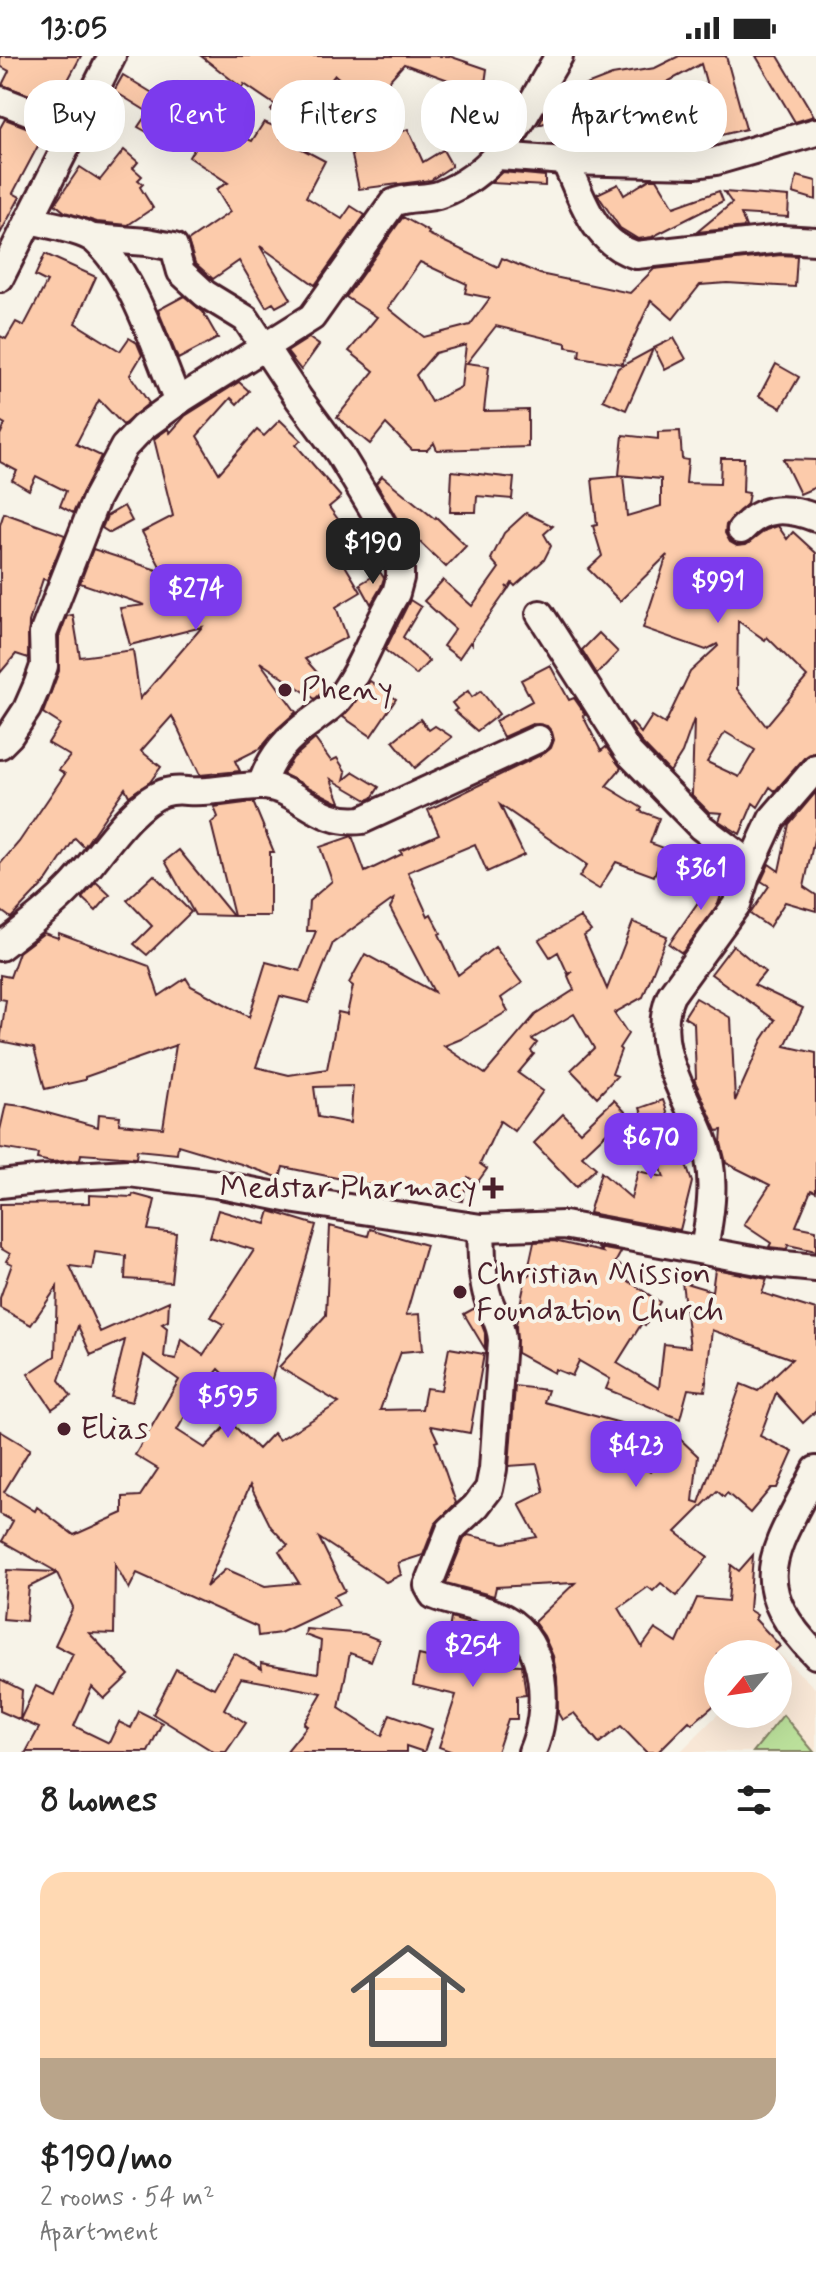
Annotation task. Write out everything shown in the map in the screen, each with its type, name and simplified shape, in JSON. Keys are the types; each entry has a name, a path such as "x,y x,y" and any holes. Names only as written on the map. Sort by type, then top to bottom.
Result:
{"street":[{"path":"100,80 112,56"},
{"path":"0,745 27,709 37,686 44,666 43,634 96,499 124,447 143,427 178,402 312,317 393,203 443,193 498,156 520,125 559,56"},
{"path":"0,100 24,109"},
{"path":"498,156 696,164 816,132"},
{"path":"0,278 65,152"},
{"path":"565,161 596,229 621,251 636,255 781,239 816,241"},
{"path":"29,220 93,238 174,247 181,272 205,294 246,319 339,453 388,534 400,566 396,593 345,689 328,709 278,749 261,786"},
{"path":"93,238 116,264 130,288 178,402"},
{"path":"741,530 764,512 782,509 796,510 816,518"},
{"path":"540,614 628,752 701,827 751,865"},
{"path":"0,947 49,909 133,815 160,794 173,790 214,792 261,786 284,793 329,818 346,822 362,820 538,739"},
{"path":"704,1250 712,1203 709,1159 671,1064 665,1026 666,1007 671,995 737,904 772,819 816,768"},
{"path":"0,1184 129,1173 216,1184 296,1200 481,1228 564,1225 774,1264 816,1268"},
{"path":"481,1228 484,1278 488,1299 501,1327 502,1340 493,1469 489,1489 450,1530 428,1586 433,1595 485,1610 520,1628 539,1665 544,1704 532,1752"},
{"path":"816,1470 771,1566 773,1592 785,1617 816,1655"}],"shaded area":[{"path":"792,1666 816,1689 816,1752 680,1752 704,1728 792,1728"}],"green space":[{"path":"792,1726 814,1752 753,1752 772,1728"}],"building":[{"path":"0,56 81,56 68,80 24,80 24,93 2,85 9,71 0,66"},
{"path":"201,56 449,56 487,69 485,80 448,80 404,64 390,80 341,80 335,75 331,80 271,80 271,102 255,91 255,80 232,80"},
{"path":"679,56 726,56 746,129 727,134 727,80 705,80 701,64 671,80 599,80 655,68"},
{"path":"756,56 778,56 814,116 795,122"},
{"path":"123,75 141,86 141,108 125,98 125,80 120,80"},
{"path":"5,119 24,126 24,152 35,152 13,193 20,197 0,234 0,128"},
{"path":"264,122 271,125 271,152 308,152 325,161 306,197 342,219 351,206 365,215 315,285 260,246 291,299 276,307 273,303 266,307 239,261 213,279 195,263 188,241 230,212 216,189 228,183 189,157 192,152 255,152 255,136"},
{"path":"408,129 423,162 444,152 452,166 431,180 359,189 351,152 405,152 405,130"},
{"path":"125,151 138,162 133,168 142,176 138,180 143,184 140,187 153,208 128,225 97,222 65,212 55,204 80,167 100,180"},
{"path":"502,172 545,176 545,186 490,183"},
{"path":"797,176 816,181 816,200 793,193"},
{"path":"650,179 657,179 674,207 719,191 723,201 652,237 638,239 620,228 597,194 618,184 624,195"},
{"path":"724,192 789,197 788,217 741,214 746,227 697,232 732,203"},
{"path":"403,217 428,234 498,267 502,258 540,274 630,293 654,269 781,255 797,256 795,287 727,283 700,285 673,319 651,300 622,364 579,357 580,349 566,347 566,343 496,326 467,363 489,366 484,411 528,410 528,447 437,450 434,443 427,450 412,450 386,424 370,444 337,417 374,371 349,351 377,317 346,297","holes":["420,262 467,284 465,293 490,298 470,325 424,337 388,308","466,345 461,387 431,402 416,375 435,353"]},
{"path":"45,254 96,277 75,323 120,351 129,338 137,343 142,355 130,375 149,403 123,425 99,400 76,444 101,456 73,513 60,506 66,491 36,476 29,490 12,480 17,471 0,462 0,435 5,424 0,421 0,336 6,339 16,322 24,326 47,282 35,276"},
{"path":"184,296 203,312 218,338 178,359 158,310"},
{"path":"309,338 319,345 301,370 287,352"},
{"path":"674,338 686,359 665,370 654,348"},
{"path":"653,349 626,410 603,400 618,368"},
{"path":"776,364 799,377 781,408 759,396"},
{"path":"239,382 249,391 237,404 231,398 197,436 219,473 257,430 264,436 280,420 301,440 296,445 341,497 329,507 357,545 340,557 361,592 336,607 347,637 305,659 329,686 315,699 260,662 296,712 261,748 235,761 240,771 200,775 172,716 141,751 161,767 150,782 129,796 125,788 84,847 75,838 47,880 11,918 0,910 0,864 19,842 65,774 59,770 70,756 48,743 60,724 43,713 59,671 59,637 67,616 73,615 80,657 133,650 140,699 202,627 130,645 120,608 145,605 80,583 93,549 163,572 142,532 173,516 154,439 168,429 170,433 185,416"},
{"path":"680,431 682,459 688,460 686,483 720,484 721,458 744,458 743,492 749,493 747,504 726,525 725,533 730,542 737,546 746,545 766,530 778,526 787,539 793,532 816,553 816,752 804,758 775,791 770,787 758,807 753,803 740,834 719,821 722,813 709,812 692,795 694,719 682,753 670,772 641,742 630,725 632,723 641,733 652,716 665,724 690,672 718,646 706,650 643,628 667,555 620,601 588,569 602,556 593,526 597,525 592,479 623,476 627,516 661,506 661,479 619,475 623,435 658,439 658,432","holes":["738,621 765,640 767,637 807,677 766,726 737,689","725,732 755,750 739,777 707,762"]},
{"path":"783,459 816,460 816,487 800,494"},
{"path":"452,471 514,478 512,499 477,496 476,512 450,512"},
{"path":"382,476 436,517 466,546 446,567 399,522 376,483"},
{"path":"124,506 132,521 110,533 102,528 107,516"},
{"path":"4,513 65,535 47,580 43,579 29,622 28,658 16,654 0,673 0,525"},
{"path":"526,513 553,526 544,534 551,546 544,560 515,586 512,583 509,588 506,586 508,589 472,644 470,642 459,658 443,646 455,629 424,601 443,580 472,606 499,568 491,559 504,533"},
{"path":"380,572 384,578 371,604 360,584"},
{"path":"410,600 421,607 403,637 429,661 416,675 385,650"},
{"path":"599,633 618,652 597,674 582,650"},
{"path":"550,665 569,700 574,698 583,711 601,751 606,747 621,768 606,786 642,808 640,811 659,818 650,843 664,848 654,876 616,862 599,889 579,877 587,865 500,805 524,855 487,872 475,844 408,872 428,916 431,914 441,933 458,975 495,947 522,983 501,998 508,1011 444,1046 485,1074 535,1015 574,990 568,976 572,972 568,974 558,952 550,957 539,940 580,917 591,931 584,936 607,989 633,922 667,936 643,997 614,1013 628,1034 619,1048 621,1050 612,1074 617,1076 597,1097 571,1070 594,1048 574,1014 532,1039 537,1043 531,1051 534,1054 518,1073 543,1091 514,1131 500,1121 480,1164 487,1169 477,1183 468,1177 462,1201 443,1194 376,1186 283,1167 280,1178 178,1145 177,1154 137,1150 136,1158 81,1154 80,1160 51,1162 37,1159 38,1154 0,1148 0,1130 6,1104 98,1127 99,1114 120,1116 119,1124 163,1128 176,1045 85,1077 85,1080 45,1089 34,1048 0,1041 6,1000 0,999 0,975 10,977 19,952 44,933 58,938 59,933 149,966 159,996 186,978 191,986 249,1017 266,962 300,971 316,931 307,931 309,901 332,881 320,847 352,836 365,872 402,854 400,851 439,834 428,810 551,748 554,740 547,726 532,724 503,737 495,721 532,701 521,680","holes":["395,898 390,908 434,992 365,954 349,983 353,986 347,1014 338,1012 327,1069 289,1075 256,1067 280,996 309,1003 333,943","353,1086 350,1123 318,1117 314,1087"]},
{"path":"370,681 396,699 371,736 343,717"},
{"path":"468,691 472,697 481,691 499,714 477,731 454,711 457,709 452,703"},
{"path":"420,719 429,730 435,726 452,737 415,768 393,741"},
{"path":"315,739 331,761 337,758 346,772 344,780 354,772 379,787 372,798 367,800 331,779 340,802 337,802 283,774 293,758"},
{"path":"816,792 816,830 804,887 816,895 816,911 785,902 769,927 750,914 769,886 761,881 769,864 779,871 789,824"},
{"path":"253,802 274,852 270,852 270,916 234,916 211,823 218,817 214,807"},
{"path":"179,850 233,916 195,915 165,861"},
{"path":"697,858 715,864 709,885 690,879"},
{"path":"724,865 730,869 718,904 682,953 669,944"},
{"path":"154,875 191,912 147,955 134,944 152,926 127,900"},
{"path":"96,882 110,895 96,911 82,898"},
{"path":"733,945 765,972 754,985 803,1008 785,1046 816,1053 816,1192 811,1190 796,1226 816,1230 816,1251 788,1245 787,1249 769,1247 771,1243 744,1225 770,1185 726,1163 721,1143 722,1130 717,1131 694,1079 694,1023 684,1017 696,998 731,1018 735,1101 762,1040 775,1020 711,974"},
{"path":"614,1100 631,1118 619,1129 615,1125 582,1156 596,1168 576,1187 534,1143 563,1114 580,1132"},
{"path":"663,1100 692,1182 680,1230 589,1213 601,1172 631,1198 638,1171 664,1177 640,1108"},
{"path":"133,1194 155,1200 148,1230 176,1233 171,1282 125,1279 126,1256 95,1252 92,1269 70,1266 100,1332 169,1301 168,1321 162,1324 167,1328 164,1357 176,1359 181,1339 203,1355 224,1324 211,1317 254,1250 210,1237 218,1210 266,1224 270,1211 316,1225 271,1382 261,1375 243,1393 219,1369 198,1394 177,1430 205,1448 230,1422 258,1449 273,1433 279,1440 339,1403 279,1367 326,1315 330,1226 368,1236 370,1229 426,1245 406,1315 420,1314 423,1350 401,1352 380,1410 422,1409 426,1388 441,1390 449,1348 484,1354 470,1433 431,1426 456,1503 435,1524 423,1555 398,1563 401,1575 386,1582 319,1538 345,1591 334,1596 339,1605 280,1633 258,1636 257,1627 137,1573 129,1589 115,1564 114,1634 89,1633 129,1675 104,1699 92,1687 74,1726 109,1743 119,1722 131,1728 139,1711 162,1723 148,1752 26,1752 39,1728 20,1720 36,1686 54,1695 73,1654 55,1645 73,1607 57,1573 29,1587 26,1621 3,1619 7,1570 57,1572 2,1541 13,1521 0,1514 0,1431 30,1449 4,1492 35,1511 37,1507 74,1535 123,1513 123,1497 140,1496 158,1469 135,1455 179,1380 144,1355 132,1402 111,1397 125,1340 91,1355 78,1326 59,1380 71,1396 52,1409 28,1374 55,1356 57,1287 31,1325 0,1308 0,1298 12,1264 6,1261 10,1254 0,1248 0,1204 89,1203 89,1195 132,1197","holes":["250,1485 271,1527 288,1545 279,1551 299,1583 265,1586 226,1569 206,1587"]},
{"path":"554,1241 602,1252 598,1248 621,1252 615,1263 631,1271 627,1280 660,1302 645,1325 642,1323 617,1363 659,1388 664,1344 690,1347 682,1282 712,1291 715,1269 767,1279 762,1293 816,1310 816,1411 803,1423 776,1393 760,1436 793,1452 777,1488 771,1488 750,1513 727,1493 724,1497 717,1491 676,1532 708,1557 677,1596 661,1583 653,1591 648,1587 619,1608 642,1647 655,1629 677,1643 697,1598 728,1601 731,1565 739,1571 753,1555 749,1610 757,1615 755,1619 774,1640 704,1640 704,1714 692,1724 689,1721 658,1752 646,1752 621,1726 599,1743 574,1713 562,1720 558,1713 553,1656 534,1622 575,1583 496,1587 494,1596 446,1583 468,1535 504,1543 537,1537 519,1504 544,1492 537,1464 509,1466 515,1386 548,1390 544,1402 624,1424 615,1445 650,1472 679,1438 698,1456 693,1501 699,1503 741,1384 758,1391 792,1359 712,1330 705,1391 688,1389 680,1419 606,1389 610,1379 579,1361 572,1376 555,1369 554,1373 517,1353 516,1324 526,1277 531,1274 527,1274 534,1242"},
{"path":"475,1308 485,1333 485,1349 464,1314"},
{"path":"451,1618 496,1632 491,1664 522,1665 526,1695 517,1696 517,1719 508,1719 497,1752 453,1752 439,1747 456,1695 413,1685 419,1655 444,1661"},
{"path":"306,1629 364,1634 379,1640 371,1661 350,1653 339,1708 382,1736 390,1714 432,1729 424,1752 406,1746 406,1752 286,1752 307,1726 304,1724 322,1693 241,1678 224,1709 246,1723 226,1752 214,1752 153,1714 176,1669 214,1688 234,1653 262,1669 261,1663 318,1673 321,1641 305,1635"},
{"path":"0,1679 22,1690 20,1720 0,1711"}],"place":[{"name":"Pheny","path":"285,690"},
{"name":"Medstar Pharmacy","path":"493,1188"},
{"name":"Christian Mission Foundation Church","path":"460,1292"},
{"name":"Elias","path":"64,1429"}]}
